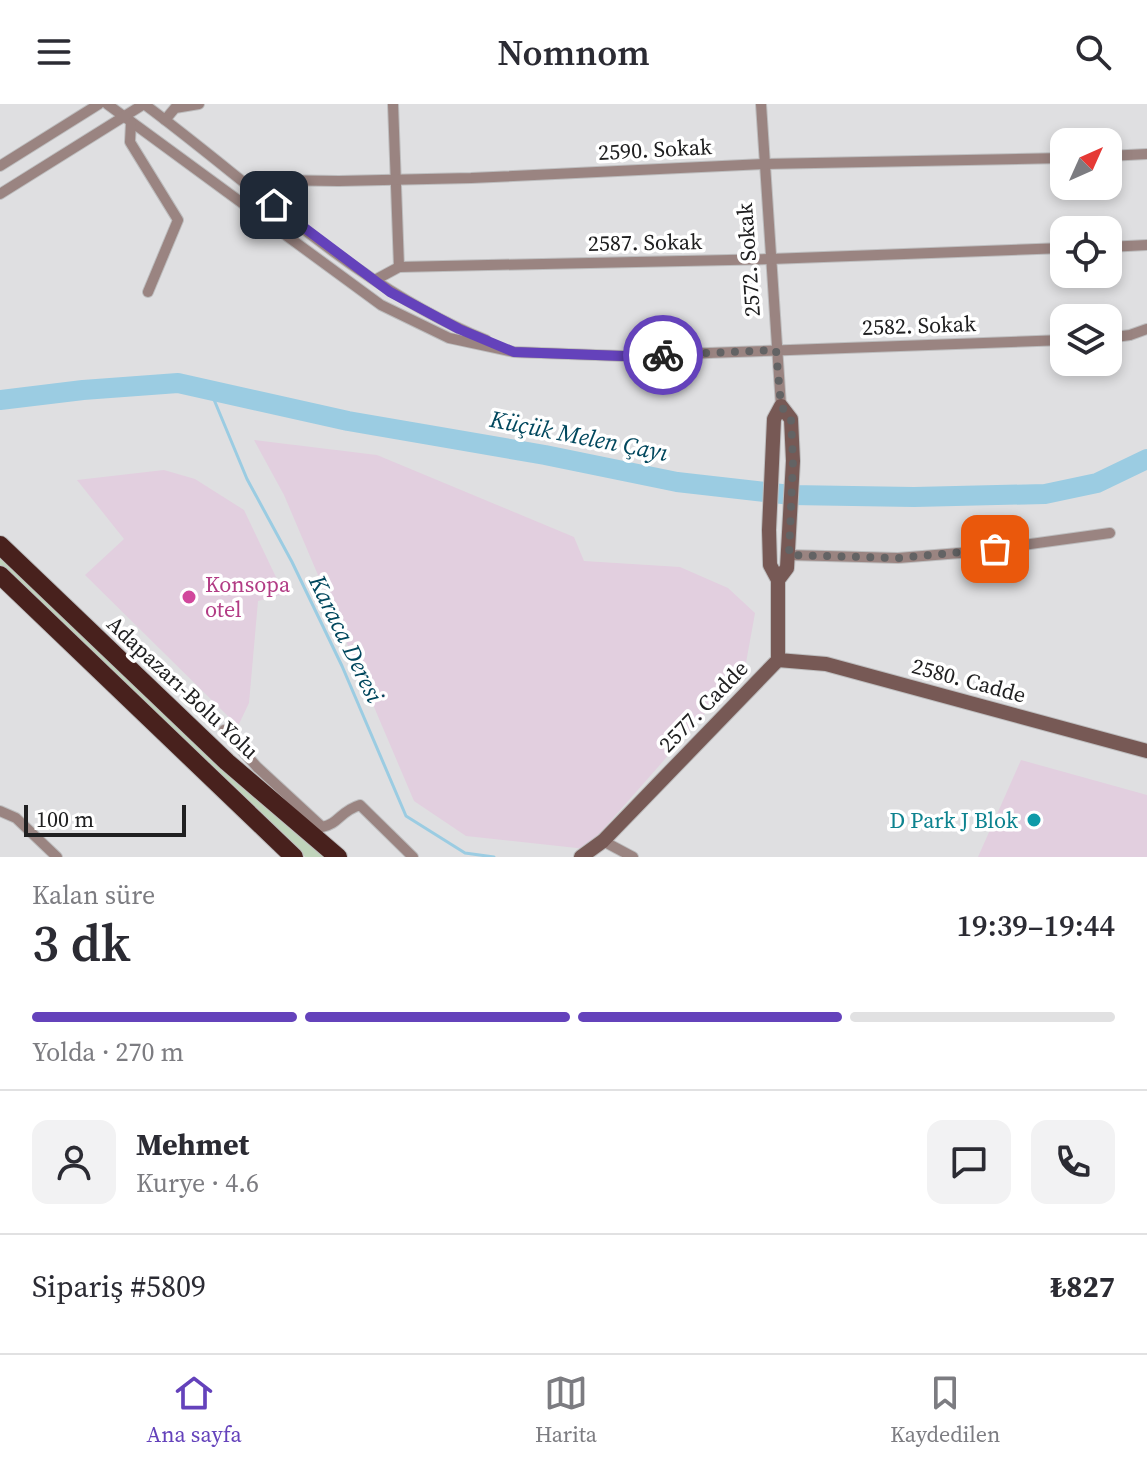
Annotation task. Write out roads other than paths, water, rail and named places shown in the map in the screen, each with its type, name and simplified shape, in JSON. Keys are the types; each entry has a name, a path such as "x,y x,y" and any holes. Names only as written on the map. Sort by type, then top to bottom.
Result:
{"highway":[{"name":"Adapazarı-Bolu Yolu","path":"0,545 227,762 338,857"},
{"path":"0,575 294,857"}],"street":[{"path":"0,166 99,104"},
{"path":"107,104 381,305 449,338 514,352"},
{"path":"0,194 127,119 144,104 390,292 459,329 514,352"},
{"path":"165,120 175,108 199,104"},
{"path":"393,104 399,267"},
{"name":"2572. Sokak","path":"761,104 781,406 774,419 769,530 770,565 778,580"},
{"path":"127,119 130,142 178,220 148,292"},
{"path":"1122,155 1147,154"},
{"name":"2590. Sokak","path":"249,186 268,180 396,180 764,164 1050,158"},
{"path":"1122,246 1147,245"},
{"name":"2587. Sokak","path":"375,280 399,267 770,259 1050,249"},
{"path":"1122,336 1147,329"},
{"name":"2582. Sokak","path":"514,352 623,356 1050,340"},
{"path":"778,580 787,568 789,555 793,461 791,419 781,406"},
{"path":"789,555 898,558 972,552 1110,533"},
{"name":"2577. Cadde","path":"593,853 778,660 778,580"},
{"name":"2580. Cadde","path":"778,660 826,664 1147,751"},
{"path":"224,730 257,767 322,827 331,825 347,809 360,805 413,857"},
{"path":"0,811 16,818 57,857"},
{"path":"593,853 633,857"}],"waterway":[{"name":"Küçük Melen Çayı","path":"0,400 178,383 348,421 545,455 677,482 791,495 914,497 1045,494 1097,483 1147,459"},
{"name":"Karaca Deresi","path":"210,390 247,479 292,562 342,666 406,816 465,853 494,857"}],"place":[{"name":"Konsopa otel","path":"189,597"},
{"name":"D Park J Blok","path":"1034,820"}]}
